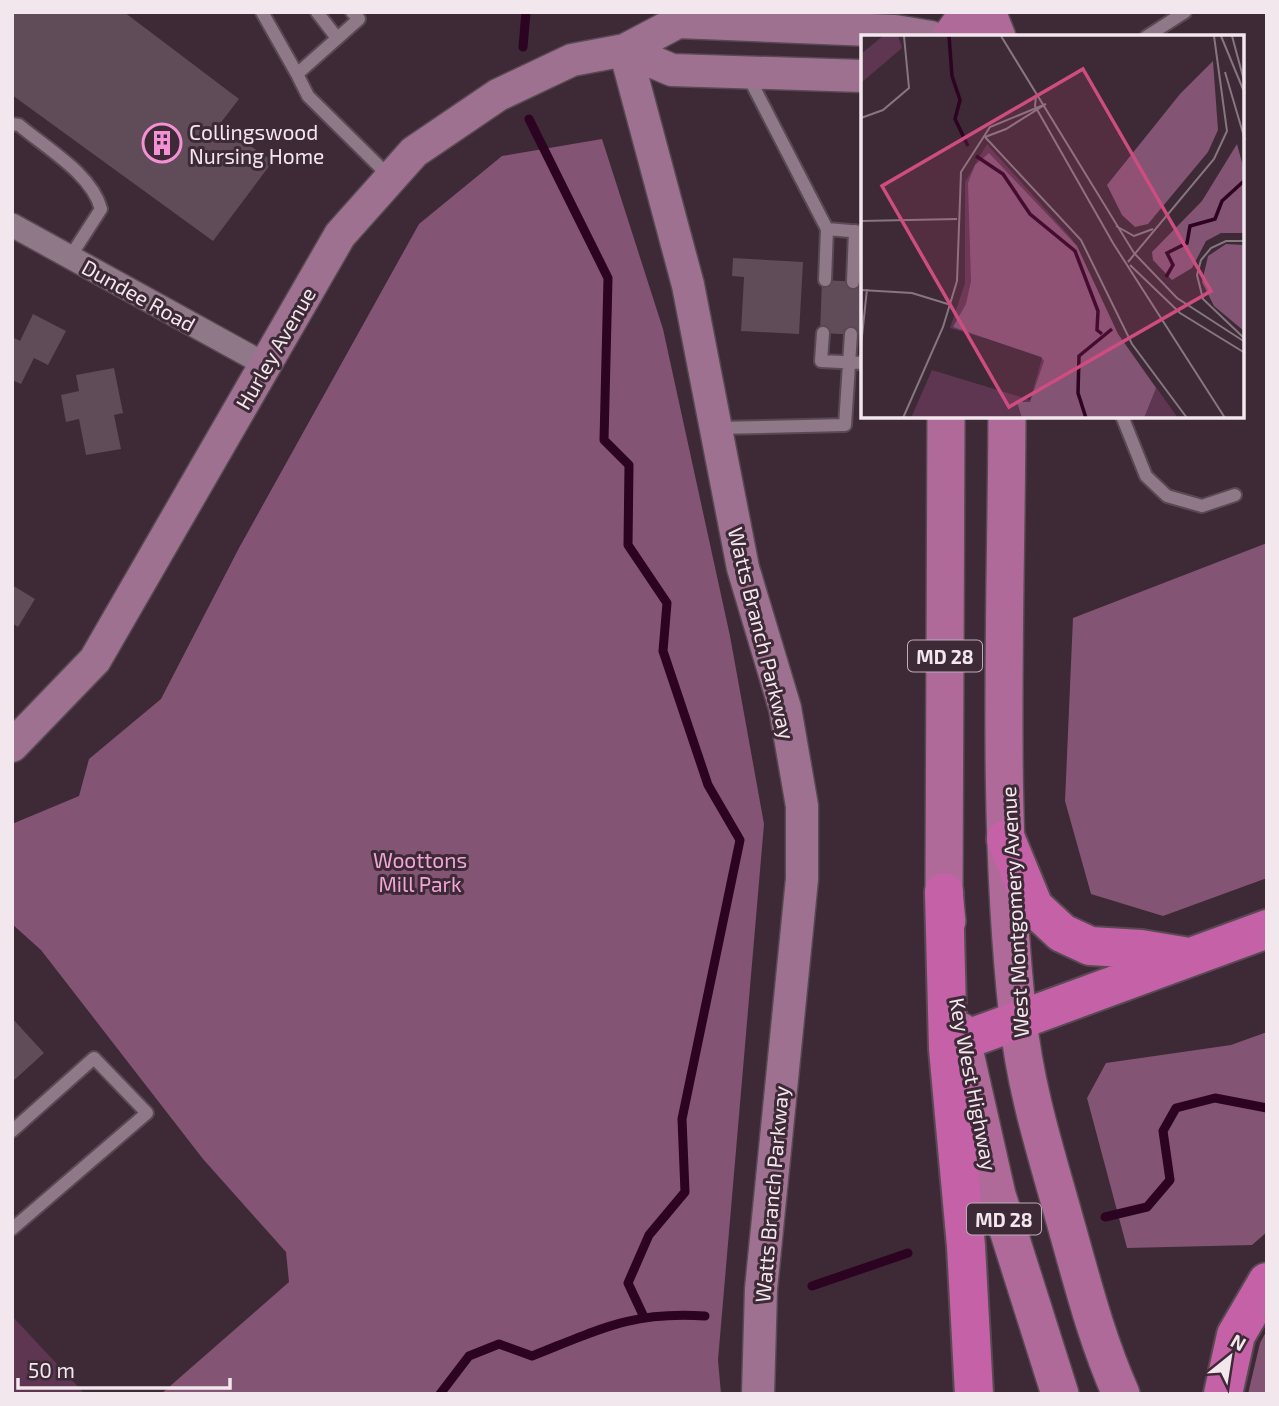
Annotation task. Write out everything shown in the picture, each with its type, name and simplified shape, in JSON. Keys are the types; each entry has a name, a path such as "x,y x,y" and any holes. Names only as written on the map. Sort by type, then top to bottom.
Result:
{"highway":[{"path":"1006,839 1034,907 1062,933 1090,946 1141,949 1188,957"},
{"path":"944,891 948,1049 966,1246 974,1394"},
{"path":"961,1041 1267,929"},
{"path":"1223,1394 1236,1335 1267,1282"}],"main road":[{"path":"952,35 969,12"},
{"path":"987,12 996,35"},
{"name":"MD 28","path":"944,891 946,418"},
{"name":"West Montgomery Avenue","path":"1007,418 1006,839 1018,1018 1029,1089 1100,1346 1121,1394"},
{"name":"Key West Highway","path":"944,891 961,1041 997,1195 1060,1394"}],"street":[{"name":"Hurley Avenue","path":"12,746 95,660 341,235 414,152 498,95 572,60 625,50 678,22 895,31 919,35"},
{"path":"625,50 671,70 861,75"},
{"name":"Watts Branch Parkway","path":"625,50 688,285 743,568 785,708 802,806 802,879 761,1289 758,1394"},
{"name":"Dundee Road","path":"12,225 265,365"}],"lane":[{"path":"262,12 308,96 391,178"},
{"path":"317,12 337,38"},
{"path":"297,74 359,19 352,12"},
{"path":"1149,35 1185,12"},
{"path":"747,74 827,229 825,281"},
{"path":"12,124 19,125 82,177 98,197 101,209 70,257"},
{"path":"827,229 859,232 853,282"},
{"path":"823,333 821,361 861,363"},
{"path":"716,428 845,425 851,334"},
{"path":"1123,418 1146,476 1167,496 1202,506 1236,495"},
{"path":"12,1131 94,1058 147,1113 12,1229"}],"shaded area":[{"path":"12,1316 85,1394 12,1394"}],"green space":[{"name":"Woottons Mill Park","path":"602,139 663,329 730,636 764,824 718,1360 721,1394 161,1394 289,1282 286,1252 203,1159 41,950 12,924 12,824 79,796 89,759 161,699 239,548 419,224 502,156"},
{"path":"1267,543 1267,878 1163,916 1091,894 1065,801 1073,618"},
{"path":"1267,1032 1267,1232 1252,1245 1127,1248 1087,1098 1106,1063 1231,1045"},
{"path":"1267,1330 1267,1394 1248,1394 1260,1343"}],"building":[{"name":"Collingswood Nursing Home","path":"12,12 124,12 239,99 219,125 273,161 213,241 12,95"},
{"path":"733,258 803,262 799,334 741,331 744,277 732,276"},
{"path":"822,280 861,282 861,335 820,333"},
{"path":"33,314 66,331 48,365 34,358 21,384 12,380 12,337 20,341"},
{"path":"114,368 123,413 114,415 121,449 86,455 79,419 66,422 61,395 79,391 76,375"},
{"path":"12,585 35,599 18,627 12,623"},
{"path":"12,1018 44,1053 12,1082"}],"waterway":[{"path":"523,47 526,12"},
{"path":"529,119 608,278 604,440 629,465 628,545 667,603 663,651 708,785 740,840 682,1119 685,1192 649,1235 628,1283 643,1315"},
{"path":"1105,1217 1147,1207 1170,1180 1163,1131 1176,1108 1215,1098 1267,1108"},
{"path":"812,1286 908,1253"},
{"path":"440,1394 469,1356 499,1344 532,1356 616,1324 656,1316 705,1316"}],"place":[{"name":"Collingswood Nursing Home","path":"162,143"}]}
